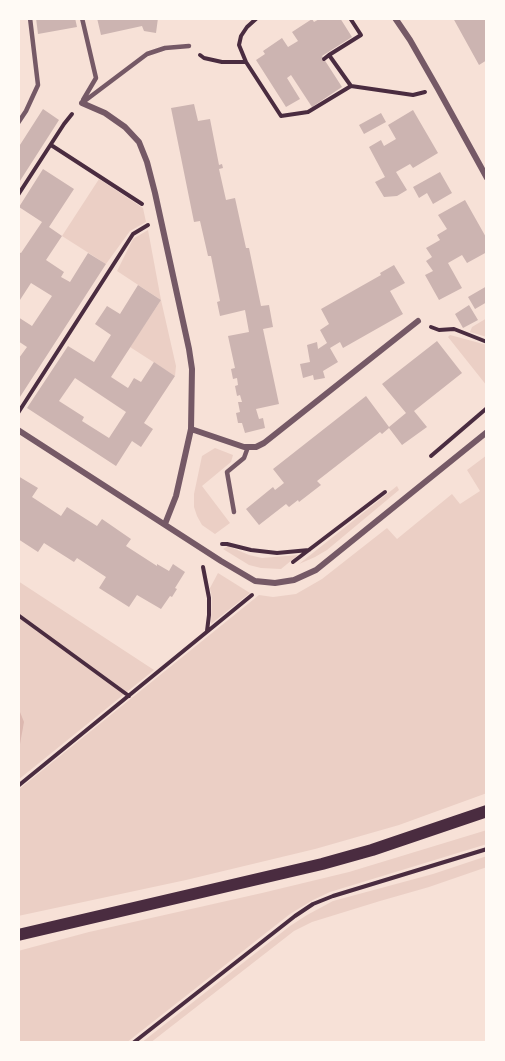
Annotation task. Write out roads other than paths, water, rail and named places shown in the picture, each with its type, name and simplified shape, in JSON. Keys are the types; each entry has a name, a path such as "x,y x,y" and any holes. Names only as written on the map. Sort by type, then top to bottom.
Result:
{"main road":[{"path":"18,935 322,864 372,850 487,811"}],"street":[{"path":"395,18 410,40 487,178"},
{"path":"82,103 105,113 125,127 139,142 147,162 192,369 191,429 176,496 165,524"},
{"path":"191,429 244,447 256,447 418,321"},
{"path":"18,430 201,548 255,581 266,583 294,580 316,570 487,432"}],"lane":[{"path":"18,123 38,85 30,18"},
{"path":"82,18 96,78 82,103"},
{"path":"82,103 147,54 165,48 189,46"},
{"path":"234,512 227,472 244,458 248,447"}]}
